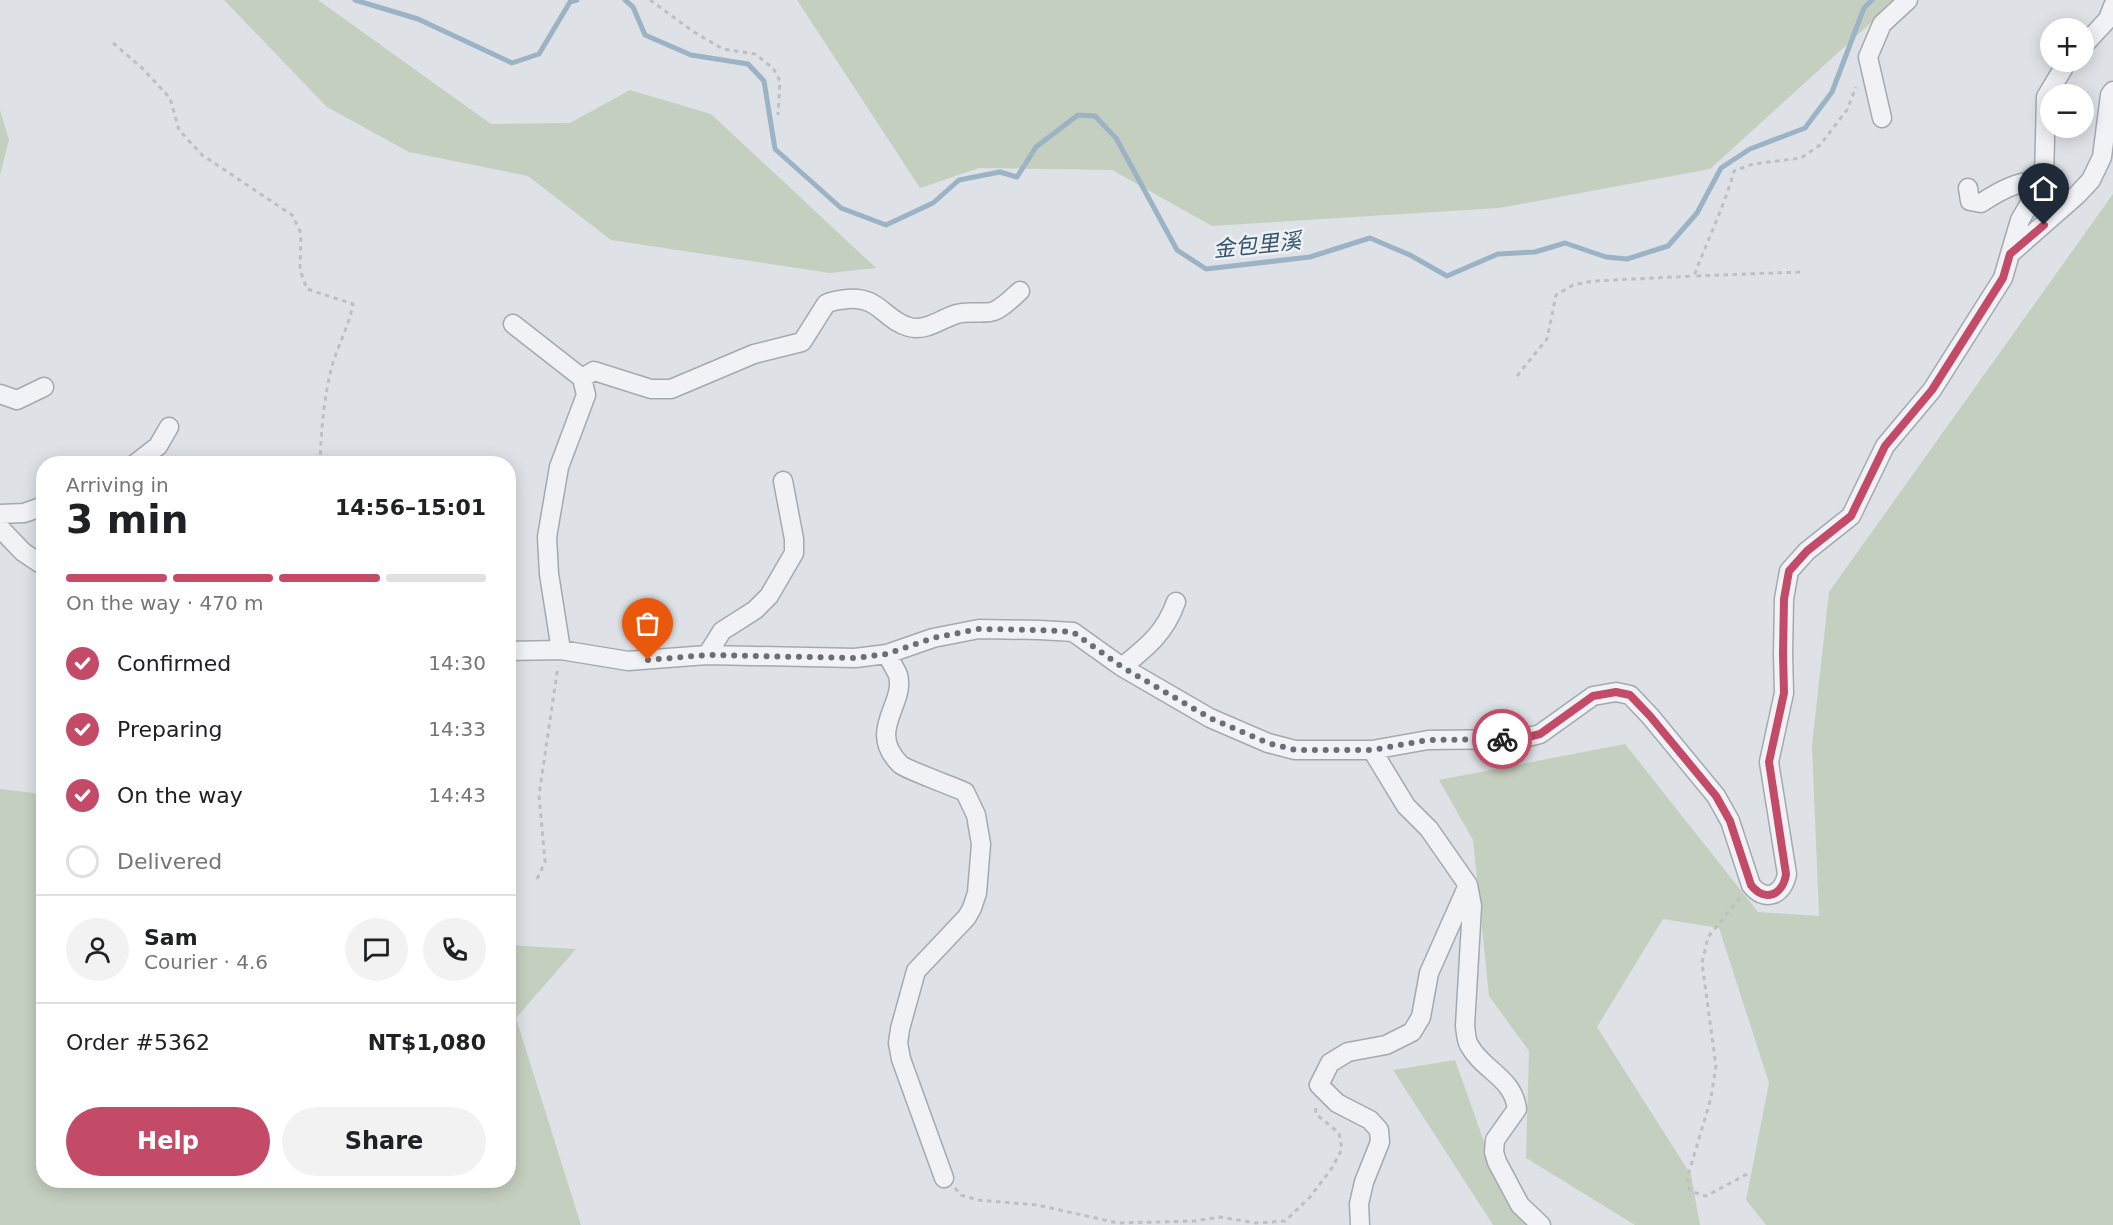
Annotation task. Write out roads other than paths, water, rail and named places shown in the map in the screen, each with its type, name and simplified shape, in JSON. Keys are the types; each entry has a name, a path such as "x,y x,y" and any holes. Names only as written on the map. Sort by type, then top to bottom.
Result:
{"street":[{"path":"1882,117 1868,57 1882,24 1908,0"},
{"path":"2094,34 2111,15"},
{"path":"516,651 561,650 628,661 707,655 855,658 887,654 933,638 979,629 1073,632 1122,667 1210,718 1268,743 1295,750 1372,750 1428,740 1520,739 1540,734 1593,696 1616,692 1630,695 1716,796 1730,821 1751,885 1757,893 1768,895 1778,892 1785,884 1786,874 1769,762 1784,693 1784,599 1789,571 1807,551 1851,516 1885,446 1932,390 2003,278 2020,220 2044,179 2046,97 2061,72"},
{"path":"2010,254 2091,180 2102,158 2110,95 2113,91"},
{"path":"1968,188 1970,201 1981,203 2002,189 2023,181 2044,179"},
{"path":"582,378 594,371 651,389 671,389 754,354 802,342 826,304 832,300 859,298 872,302 900,324 912,328 927,327 967,311 994,311 1020,291"},
{"path":"513,324 582,378 586,395 559,466 547,537 549,574 561,650"},
{"path":"0,394 17,399 44,387"},
{"path":"146,456 159,446 169,427"},
{"path":"707,655 722,631 756,610 769,596 794,553 794,539 783,481"},
{"path":"0,514 24,513 36,509"},
{"path":"0,528 23,552 36,561"},
{"path":"1122,667 1151,644 1170,619 1176,602"},
{"path":"887,654 898,676 898,692 886,726 889,748 901,765 965,792 976,815 981,844 977,893 972,908 916,971 898,1043 901,1059 944,1178"},
{"path":"1372,750 1406,806 1429,829 1468,885 1472,906 1465,1026 1468,1043 1481,1061 1509,1085 1515,1098 1517,1109 1496,1140 1494,1152 1520,1204 1541,1225"},
{"path":"1360,1225 1359,1204 1364,1182 1380,1143 1378,1130 1370,1120 1337,1103 1319,1085 1330,1063 1348,1052 1386,1045 1412,1032 1421,1017 1429,973 1468,885"}],"waterway":[{"name":"金包里溪","path":"355,0 418,19 512,63 539,54 570,2 577,0"},
{"name":"金包里溪","path":"625,0 633,7 645,35 691,55 748,64 764,81 775,149 841,208 886,225 933,203 959,180 1000,172 1017,177 1036,147 1078,115 1095,116 1116,138 1177,250 1206,269 1310,257 1370,238 1410,255 1447,276 1498,254 1535,252 1565,243 1606,257 1627,259 1668,246 1697,213 1721,168 1750,149 1805,128 1832,92 1864,8 1872,0"}]}
